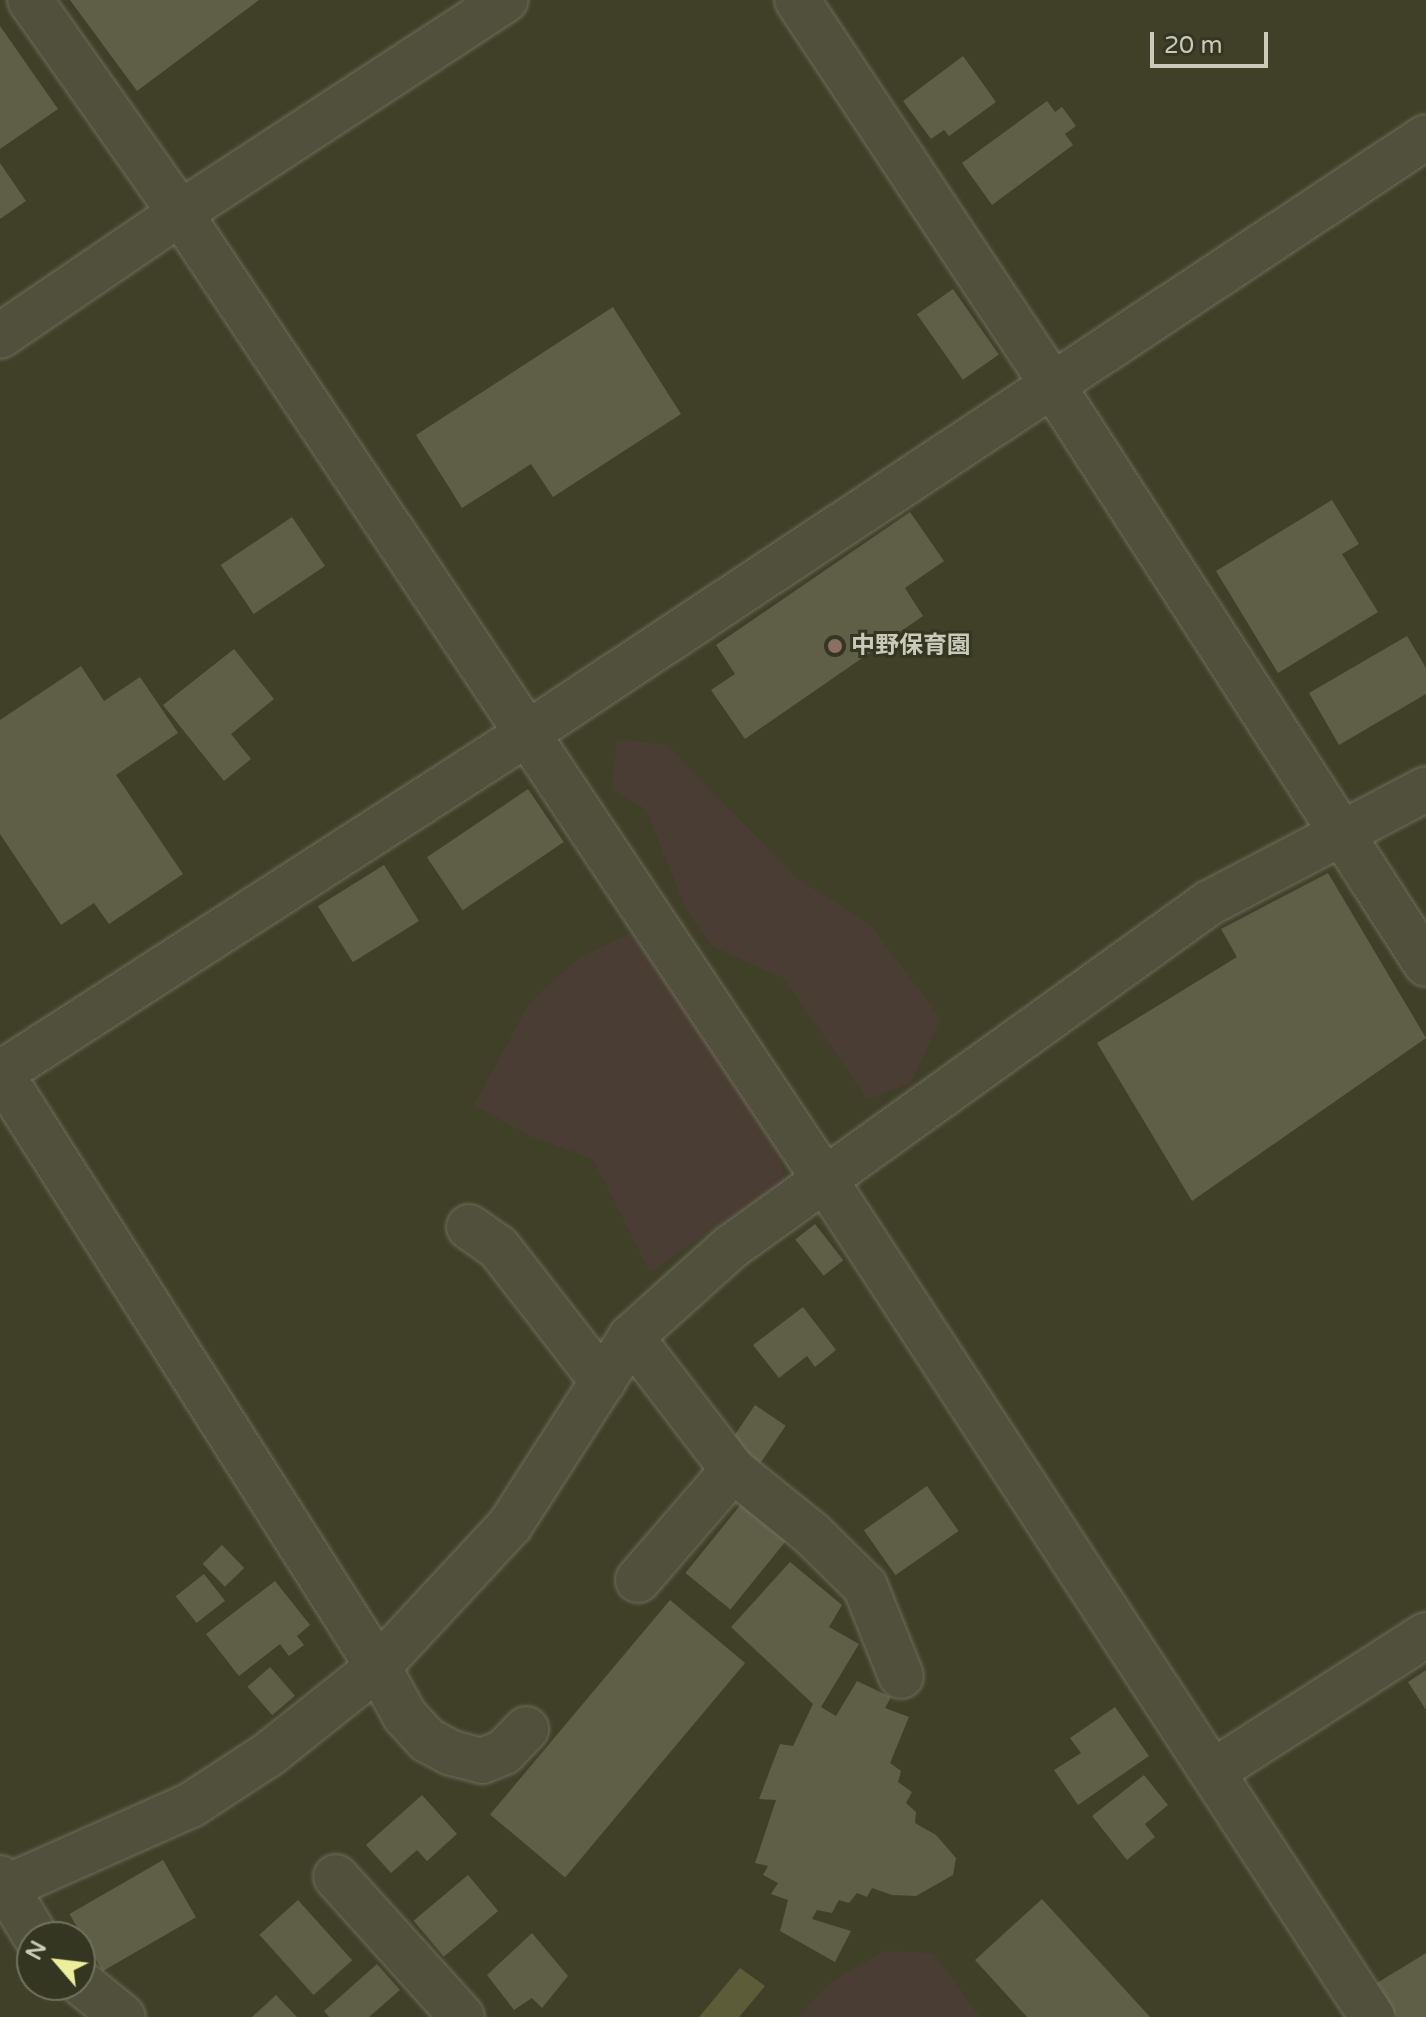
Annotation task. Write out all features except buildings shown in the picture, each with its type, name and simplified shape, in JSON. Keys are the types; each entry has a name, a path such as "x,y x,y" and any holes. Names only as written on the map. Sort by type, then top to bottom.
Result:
{"street":[{"path":"30,0 180,213 525,735 825,1180 1372,2017"},
{"path":"0,336 180,213 505,0"},
{"path":"797,0 1053,386 1426,964"},
{"path":"526,1729 504,1752 482,1761 451,1753 427,1740 405,1716 378,1667 0,1072 525,735 1426,137"},
{"path":"25,1921 2,1886 191,1805 269,1754 378,1667 510,1525 631,1337 731,1247 1052,1012 1209,903 1426,789"},
{"path":"469,1227 498,1247 603,1382"},
{"path":"631,1337 733,1470 812,1534 865,1586 901,1676"},
{"path":"638,1580 733,1470"},
{"path":"1214,1771 1426,1635"},
{"path":"336,1877 462,2017"},
{"path":"96,1995 123,2017"}],"shaded area":[{"path":"617,739 667,745 798,879 870,925 941,1019 910,1084 867,1099 785,979 712,946 686,909 646,809 612,790"},
{"path":"630,933 712,1039 779,1154 785,1181 650,1272 593,1159 530,1136 474,1105 529,1004 574,962"},
{"path":"884,1951 933,1953 980,2017 798,2017 828,1984"},
{"path":"740,1968 765,1986 739,2017 699,2017"}],"place":[{"name":"中野保育園","path":"835,646"}]}
